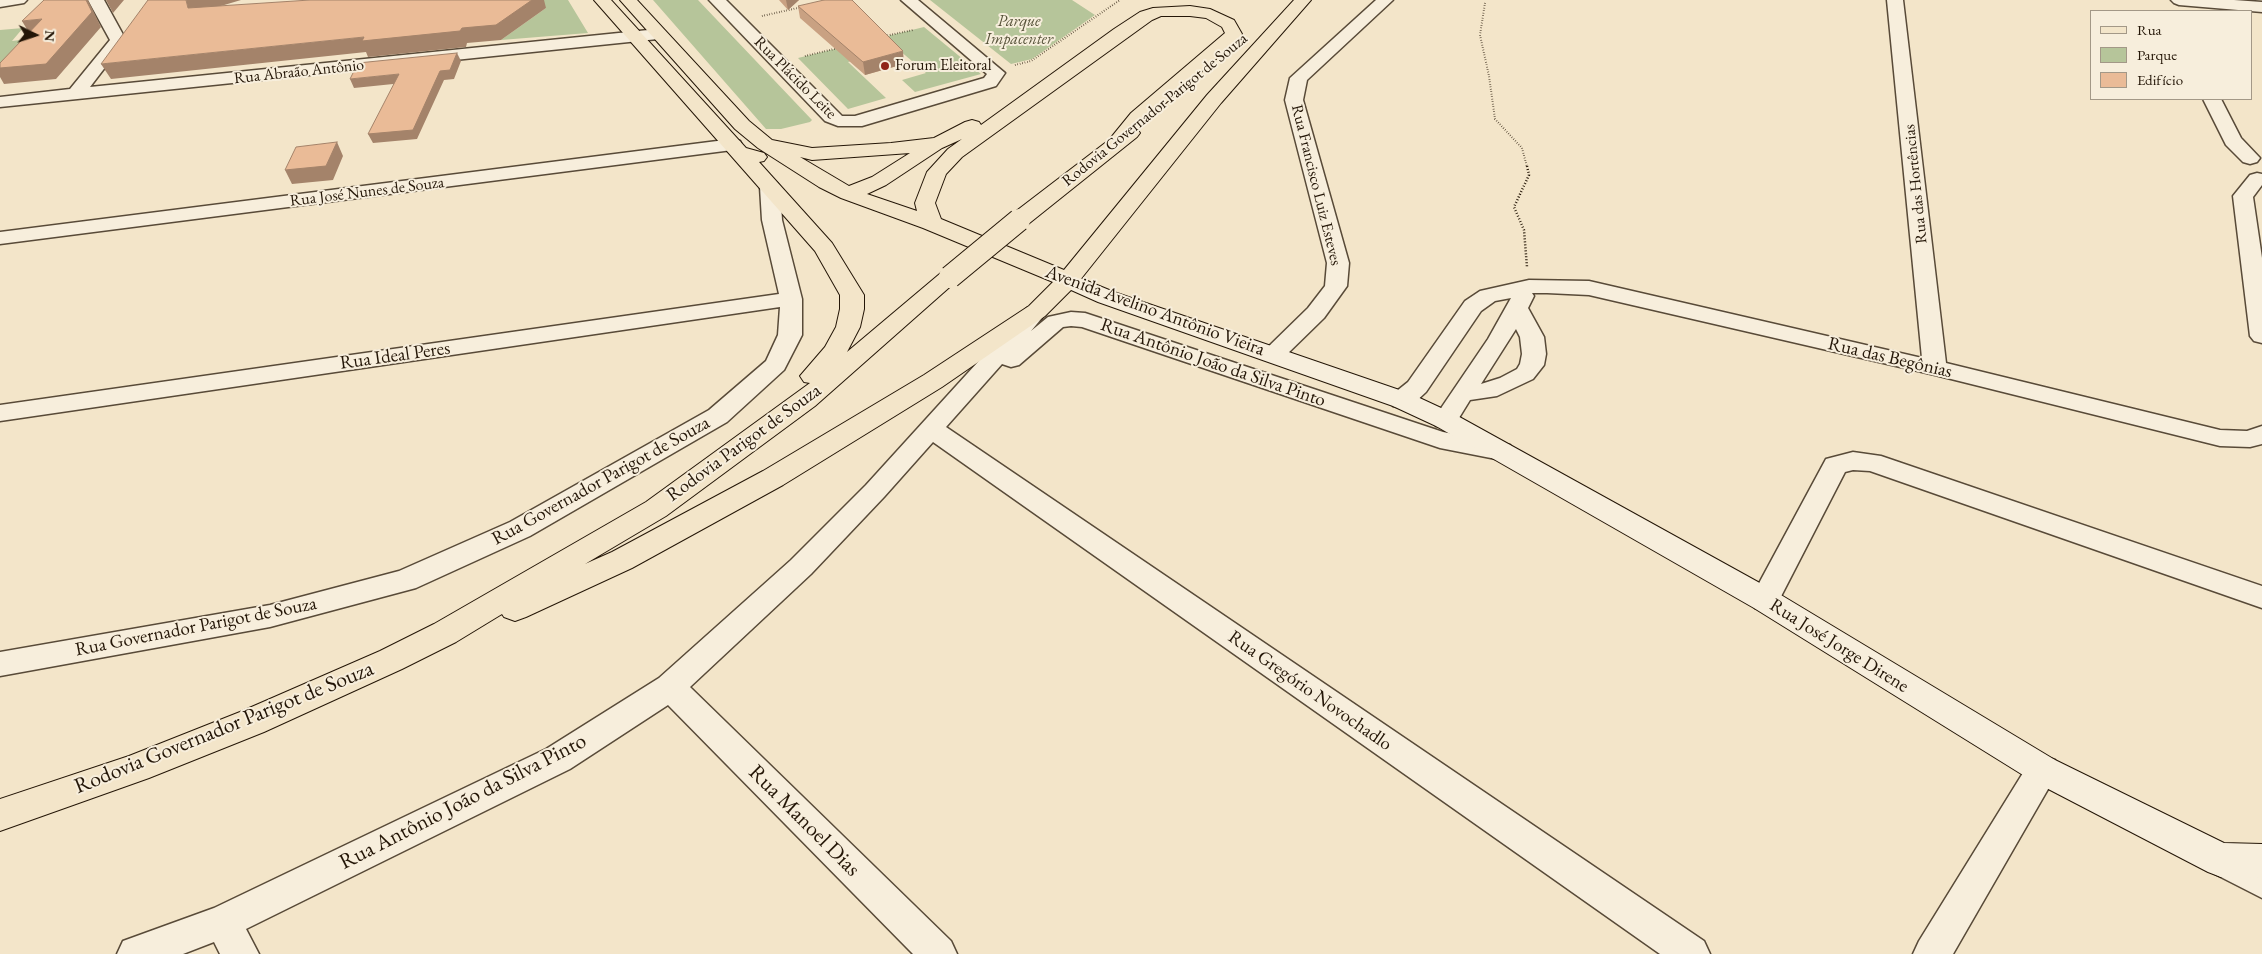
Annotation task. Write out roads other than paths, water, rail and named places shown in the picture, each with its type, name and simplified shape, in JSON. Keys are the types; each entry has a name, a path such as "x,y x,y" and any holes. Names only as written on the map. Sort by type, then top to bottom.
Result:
{"main road":[{"path":"602,0 736,148 829,256 852,295 852,309 848,327 836,350 769,426"},
{"name":"Avenida Avelino Antônio Vieira","path":"628,0 742,125 765,144 807,171 848,194 930,223 1068,280"},
{"path":"848,194 886,177 939,143 973,126 1003,107 1057,66 1107,23 1142,0"},
{"name":"Rodovia Governador Parigot de Souza","path":"1019,220 1116,144 1291,0"},
{"path":"445,633 527,604 622,560 748,492 934,380 1037,311 1068,280 1214,99 1304,0"},
{"path":"930,223 925,203 930,187 937,172 955,153 1133,24 1159,11 1173,10 1210,14 1228,24 1234,34 1138,117 1116,144"},
{"path":"765,144 812,154 892,149 939,143"},
{"name":"Avenida Avelino Antônio Vieira","path":"736,148 807,171"},
{"name":"Rodovia Parigot de Souza","path":"445,633 656,509 806,400 1019,220"},
{"name":"Rodovia Governador Parigot de Souza","path":"0,815 137,768 252,722 392,660 445,633"}],"street":[{"path":"0,2 19,0"},
{"path":"76,94 118,40 96,0"},
{"name":"Rua Plácido Leite","path":"717,0 830,117 838,121 856,122 990,82 1002,70 909,0"},
{"name":"Rua Francisco Luiz Esteves","path":"1274,354 1316,313 1336,286 1338,263 1294,100 1299,78 1385,0"},
{"name":"Rua das Hortências","path":"1895,0 1935,368"},
{"path":"2171,6 2262,7"},
{"name":"Rua Abraão Antônio","path":"0,102 658,34"},
{"path":"2212,100 2233,141 2250,158"},
{"name":"Rua José Nunes de Souza","path":"0,238 736,148"},
{"path":"2257,179 2242,196 2262,336"},
{"name":"Rua Governador Parigot de Souza","path":"0,664 270,616 406,580 520,529 718,416 776,365 790,335 791,299 772,220 770,187"},
{"name":"Avenida Avelino Antônio Vieira","path":"1068,280 1106,297 1274,354 1423,410"},
{"path":"1462,393 1499,340 1516,307 1538,286"},
{"name":"Rua das Begônias","path":"1423,410 1418,387 1473,306 1488,296 1538,286 1589,288 1935,368 2220,438 2256,437"},
{"name":"Rua Ideal Peres","path":"0,413 791,299"},
{"path":"1423,410 1462,393 1488,391 1525,374 1532,365 1534,354 1532,337 1516,307"},
{"name":"Rua Antônio João da Silva Pinto","path":"136,954 224,922 558,759 670,687 802,567 875,491 1037,311"},
{"name":"Rua Antônio João da Silva Pinto","path":"939,418 994,375 1056,322 1071,319 1085,320 1440,440 1501,451"},
{"name":"Rua José Jorge Direne","path":"1423,410 1501,451 1765,600 2043,770 2221,860 2262,861"},
{"name":"Rua Gregório Novochadlo","path":"939,418 1690,954"},
{"path":"1765,600 1835,465 1853,461 1872,462 2262,597"},
{"name":"Rua Manoel Dias","path":"670,687 938,954"},
{"path":"1932,954 2043,770"},
{"path":"2221,860 2262,882"},
{"path":"224,922 240,954"}],"place":[{"name":"Forum Eleitoral","path":"885,66"}],"park label":[{"name":"Parque Impacenter","path":"1019,31"}]}
